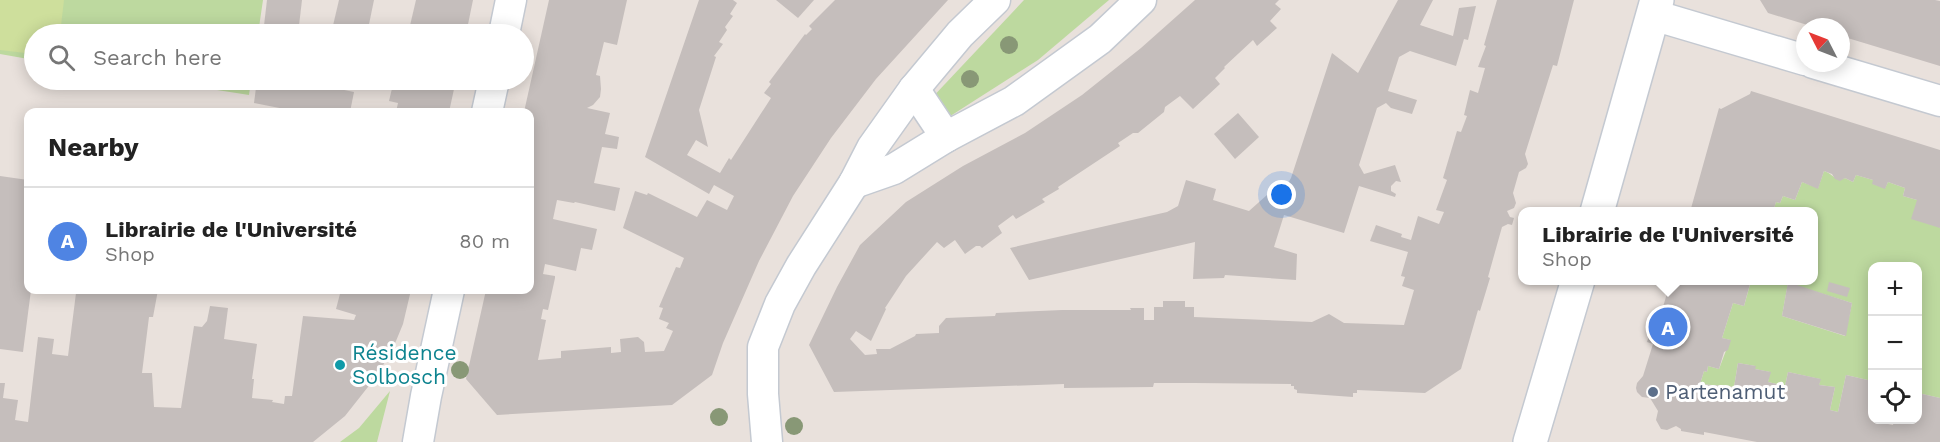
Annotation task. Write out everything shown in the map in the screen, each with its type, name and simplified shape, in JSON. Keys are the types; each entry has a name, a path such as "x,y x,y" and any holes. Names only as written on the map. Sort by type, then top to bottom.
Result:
{"street":[{"path":"506,24 512,0"},
{"path":"767,442 763,347 780,304 801,266 854,183 872,148 914,89 960,34 994,0"},
{"path":"854,183 894,169 946,137 1014,101 1100,39 1141,0"},
{"path":"1598,207 1655,8 1796,57"},
{"path":"1844,72 1940,101"},
{"path":"914,89 946,137"},
{"path":"488,108 492,90"},
{"path":"1530,442 1577,285"},
{"path":"418,442 448,294"}],"green space":[{"path":"0,0 263,0 259,24 24,24 24,58 0,54"},
{"path":"0,0 64,0 61,24 24,24 24,53 0,50"},
{"path":"1024,0 1109,0 1038,60 941,122 928,102"},
{"path":"217,90 250,90 249,95"},
{"path":"1824,171 1840,180 1845,178 1853,182 1856,175 1873,180 1873,184 1885,188 1888,182 1905,188 1903,196 1917,200 1940,228 1940,398 1922,394 1922,262 1868,262 1868,380 1846,375 1838,412 1830,410 1835,387 1819,385 1820,379 1788,372 1785,386 1768,382 1770,372 1738,363 1734,387 1700,384 1708,366 1719,369 1730,340 1722,338 1733,303 1744,306 1750,285 1788,285 1782,316 1845,336 1852,303 1794,285 1818,285 1818,207 1774,207 1776,202 1780,203 1783,196 1795,200 1802,182 1818,188"},
{"path":"390,391 377,442 340,442 359,428"}],"building":[{"path":"267,0 302,0 299,24 264,24"},
{"path":"339,0 374,0 369,24 333,24"},
{"path":"416,0 473,0 468,24 410,24"},
{"path":"549,0 627,0 617,45 604,42 596,75 600,76 600,97 587,108 610,113 605,134 619,137 617,149 602,147 594,183 620,188 615,211 557,200 553,219 597,229 592,250 581,248 576,271 545,264 543,274 555,276 555,278 548,310 543,309 541,319 546,320 538,360 561,358 561,351 611,347 611,353 621,352 620,339 638,337 644,342 645,352 664,351 673,331 666,328 669,323 659,319 663,308 659,307 676,267 680,268 684,258 623,228 635,191 647,195 648,193 697,217 707,200 727,210 734,196 714,185 709,194 645,157 699,0 733,0 737,3 730,14 733,16 725,27 727,30 719,42 723,44 714,56 716,57 699,110 708,147 696,140 687,155 720,173 771,98 764,93 771,84 769,82 805,34 812,29 809,26 835,0 948,0 876,79 831,138 793,196 759,261 723,343 712,375 672,405 497,415 466,379 485,294 534,294 534,108 525,108 529,90 534,90 534,67"},
{"path":"776,0 814,0 798,18"},
{"path":"1195,0 1279,0 1275,4 1281,9 1270,21 1277,28 1257,46 1253,40 1224,67 1215,78 1220,84 1193,109 1180,96 1138,133 1133,133 1118,143 1120,146 1042,199 1045,202 1016,219 1013,215 998,226 1002,233 982,248 976,246 965,254 955,240 944,248 937,242 906,276 885,308 871,341 856,331 850,339 865,355 877,354 876,349 890,349 916,334 939,333 939,326 946,318 995,316 996,313 1144,308 1144,320 1154,320 1154,307 1163,307 1163,301 1185,301 1185,307 1194,307 1194,317 1312,322 1329,314 1344,323 1404,325 1414,290 1402,286 1405,277 1401,276 1408,252 1370,241 1376,225 1402,234 1401,237 1411,240 1418,216 1439,224 1444,212 1436,210 1447,180 1443,178 1457,131 1461,132 1467,116 1464,115 1470,90 1478,93 1485,68 1478,67 1486,46 1484,45 1497,0 1574,0 1557,66 1553,65 1525,154 1528,164 1519,172 1513,193 1516,203 1514,208 1507,211 1510,217 1514,218 1512,225 1502,227 1488,277 1490,278 1461,369 1425,393 1357,390 1357,393 1353,393 1353,397 1297,393 1291,384 1194,383 1154,383 1153,387 1064,388 1064,384 834,392 809,345 860,245 906,202 963,166 1025,133 1082,95 1141,48"},
{"path":"1398,0 1433,0 1420,25 1453,36 1459,8 1476,6 1468,40 1464,39 1456,66 1410,51 1399,57 1388,91 1417,100 1412,114 1391,108 1386,103 1377,108 1359,165 1364,174 1395,165 1401,182 1396,181 1391,186 1391,191 1396,194 1395,197 1359,186 1344,233 1284,215 1274,247 1297,254 1296,280 1225,275 1224,278 1193,279 1195,242 1029,280 1010,248 1167,212 1178,206 1186,180 1216,189 1213,200 1249,211 1267,195 1275,205 1291,178 1332,53 1358,73"},
{"path":"1760,0 1940,1 1940,66 1850,39 1850,18 1796,18 1796,22 1768,13"},
{"path":"256,90 344,90 354,92 351,108 280,108 254,103"},
{"path":"392,90 454,90 450,108 397,108 398,103 389,101"},
{"path":"1751,91 1940,150 1940,228 1911,219 1917,200 1903,196 1905,188 1888,182 1885,189 1872,184 1873,180 1856,175 1853,182 1845,178 1840,181 1824,171 1818,189 1802,182 1795,200 1783,196 1780,203 1776,202 1774,207 1691,207 1719,108 1750,94"},
{"path":"1238,113 1259,137 1235,159 1214,134"},
{"path":"0,176 24,179 24,294 30,294 23,352 0,349"},
{"path":"1829,282 1850,288 1847,297 1827,291"},
{"path":"1670,285 1750,285 1744,306 1733,303 1722,338 1731,340 1728,350 1724,352 1719,369 1708,366 1700,384 1734,387 1738,363 1756,366 1755,369 1771,372 1768,382 1785,386 1788,372 1821,379 1819,385 1835,387 1830,410 1838,412 1846,375 1868,380 1868,424 1922,424 1922,394 1940,398 1940,442 1757,442 1704,432 1704,435 1681,431 1676,426 1667,430 1661,429 1656,420 1658,411 1650,398 1642,397 1636,388 1643,376 1653,344 1647,342 1652,326 1657,327"},
{"path":"1787,285 1797,285 1852,303 1846,336 1782,316"},
{"path":"76,294 157,294 153,317 149,317 142,373 152,373 154,407 181,408 194,326 202,327 207,321 210,306 228,308 224,339 257,344 252,398 273,400 272,402 284,404 285,396 292,396 303,316 354,320 356,315 336,309 340,294 410,294 403,324 379,373 345,416 313,442 0,442 0,383 5,383 3,398 18,400 15,420 28,422 38,337 54,339 52,354 68,356"}],"place":[{"name":"Librairie de l'Université","path":"1668,327"},
{"name":"Résidence Solbosch","path":"340,365"},
{"name":"Partenamut","path":"1653,392"}]}
